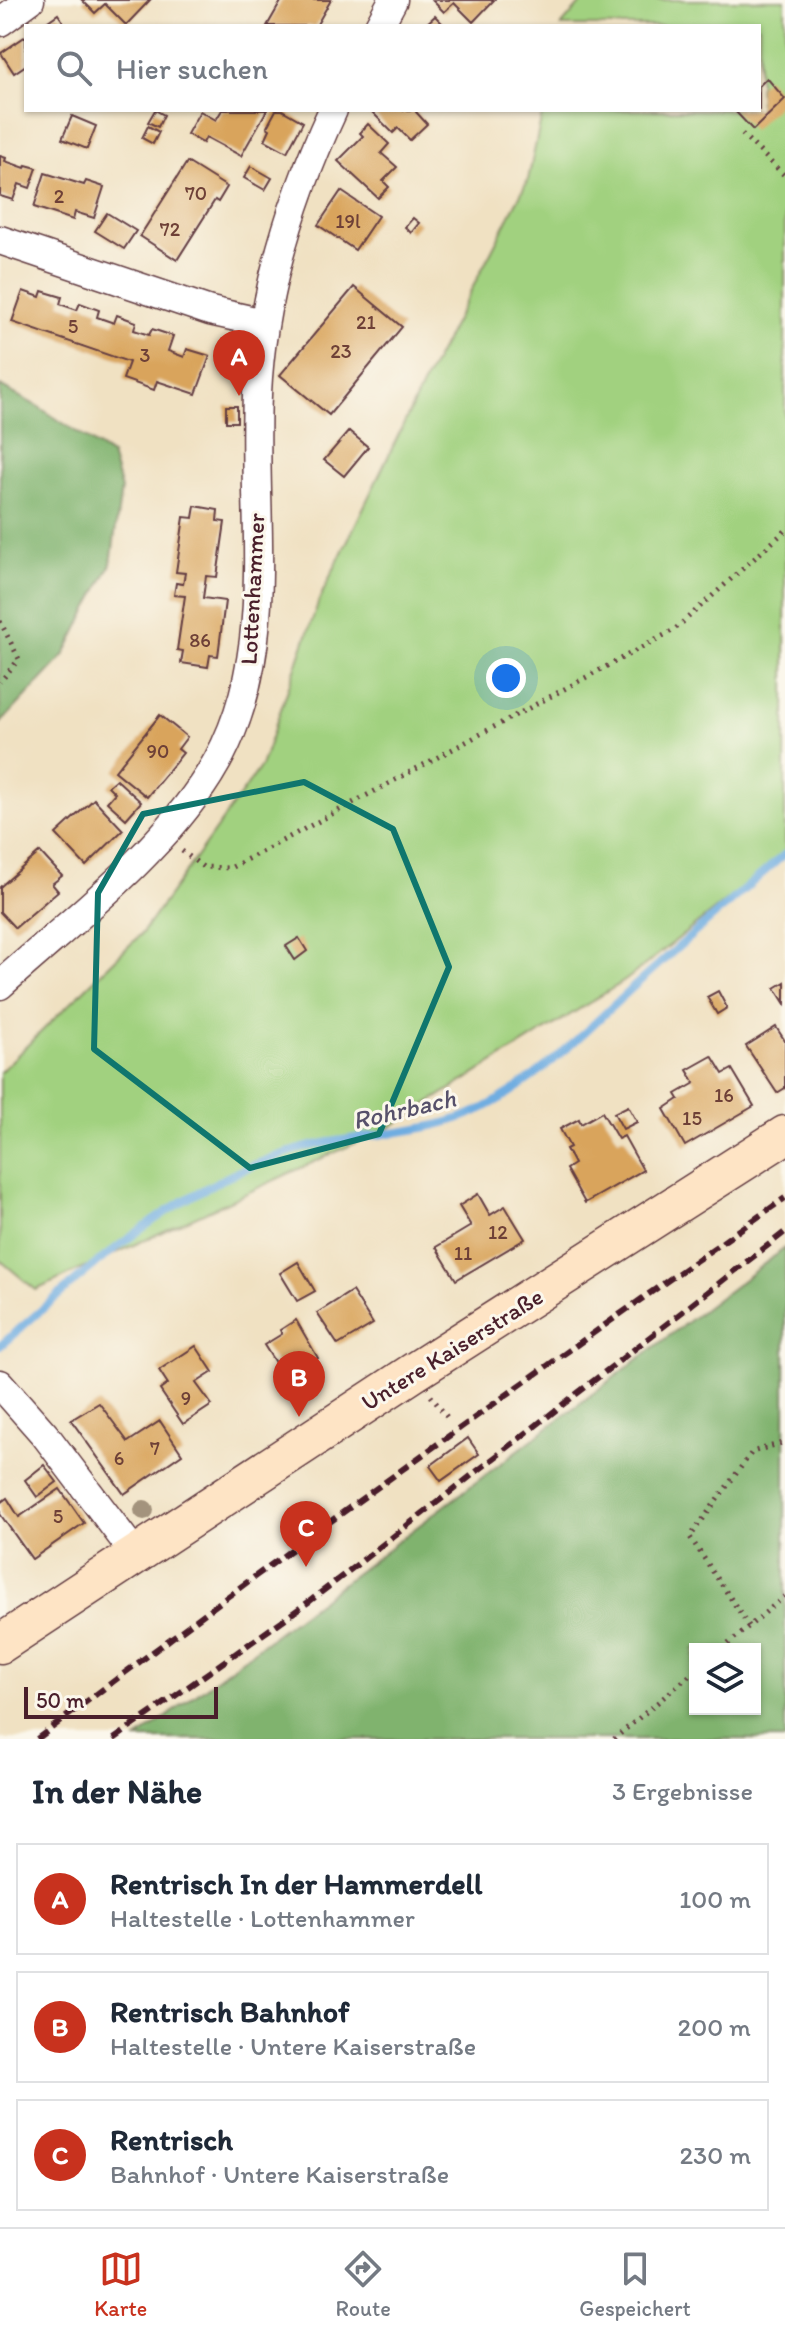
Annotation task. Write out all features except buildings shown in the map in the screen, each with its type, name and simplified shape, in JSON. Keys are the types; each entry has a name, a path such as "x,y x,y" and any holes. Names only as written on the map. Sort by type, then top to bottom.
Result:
{"main road":[{"name":"Untere Kaiserstraße","path":"0,1644 414,1372 785,1135"}],"street":[{"path":"0,22 30,0"},
{"path":"380,24 393,0"},
{"name":"Lottenhammer","path":"0,985 162,837 211,773 244,695 253,651 256,607 258,379 264,323 290,217 332,112"},
{"path":"0,240 210,311 264,323"},
{"path":"3,1387 45,1435 136,1555"}],"path":[{"path":"742,134 785,176"},
{"path":"162,837 203,867 230,868 674,630 785,531"},
{"path":"0,621 19,659 0,682"},
{"path":"749,1626 690,1537 752,1452 785,1442"},
{"path":"729,1643 785,1596"},
{"path":"614,1739 689,1676"}],"highlighted area":[{"path":"304,782 393,829 449,967 379,1134 250,1168 94,1049 98,893 143,814"}],"green space":[{"path":"584,0 785,0 785,854 626,980 390,1127 36,1290 0,1260 0,1072 142,933 261,766 320,598 422,386 528,180 543,112 761,112 761,24 563,24"},
{"path":"0,386 39,407 111,455 121,489 111,564 64,656 0,724"},
{"path":"785,1248 785,1739 137,1739"}],"waterway":[{"name":"Rohrbach","path":"0,1346 70,1285 143,1228 221,1180 263,1161 307,1147 441,1124 484,1108 504,1096 561,1054 785,854"}],"railway":[{"path":"37,1739 408,1465 785,1198"},
{"path":"114,1739 310,1601 785,1232"}],"place":[{"name":"Rentrisch In der Hammerdell","path":"239,396"},
{"name":"Rentrisch Bahnhof","path":"299,1417"},
{"name":"Rentrisch","path":"306,1567"}]}
